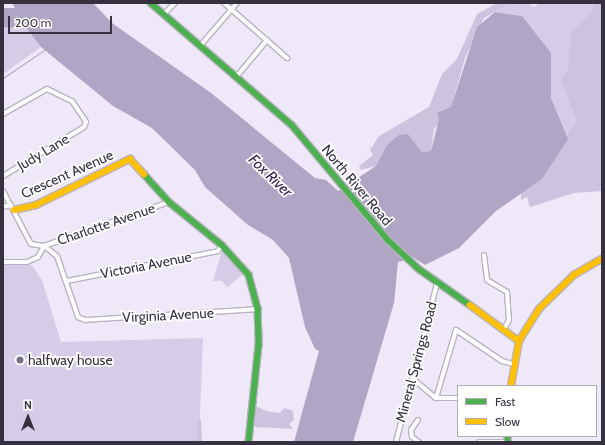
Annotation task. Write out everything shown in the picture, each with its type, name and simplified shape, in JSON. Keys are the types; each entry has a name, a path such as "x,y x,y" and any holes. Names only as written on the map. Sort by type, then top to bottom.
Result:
{"street":[{"name":"North River Road","path":"151,3 237,76 292,126 388,240 419,269 519,341"},
{"path":"164,14 175,3"},
{"path":"224,3 287,58"},
{"path":"200,46 231,8 237,3"},
{"path":"237,76 267,40"},
{"name":"Judy Lane","path":"3,114 47,89 72,101 86,122 84,127 3,176"},
{"name":"Crescent Avenue","path":"13,208 36,205 130,159 169,202"},
{"path":"3,191 31,244 44,246 57,256 67,281"},
{"path":"169,202 222,246 249,275 258,310 260,333 249,442"},
{"name":"Charlotte Avenue","path":"44,246 169,202"},
{"path":"3,207 13,208"},
{"path":"3,262 27,262 38,257 44,246"},
{"name":"Victoria Avenue","path":"67,281 218,251 222,246"},
{"path":"484,255 487,280 507,292 509,320 504,329"},
{"path":"510,385 513,364 519,341 557,289 574,274 602,259"},
{"name":"Virginia Avenue","path":"67,281 78,317 86,320 258,310"},
{"name":"Mineral Springs Road","path":"396,442 437,283"},
{"path":"436,398 456,330 502,361 513,364"},
{"path":"413,380 436,398 457,398"},
{"path":"418,420 411,430 412,437 419,442"},
{"path":"478,442 508,442"}],"shaded area":[{"path":"497,3 510,3 484,18 465,58 451,108 434,129 431,151 422,152 408,134 387,145 376,166 361,170 359,166 373,155 370,150 379,136 429,107 442,74 457,59 477,14"},
{"path":"510,3 528,3 534,7 540,3 593,3 592,12 571,33 567,72 560,78 576,121 568,139 551,98 550,53 522,16 495,12"},
{"path":"593,3 602,3 602,191 574,193 530,207 527,197 521,200 521,193 542,179 576,121 560,78 567,72 571,32 592,12"},
{"path":"3,27 27,29 41,47 3,74"},
{"path":"222,251 245,273 227,287 222,281 213,281"},
{"path":"3,265 32,265 42,280 61,342 203,338 199,442 3,442"},
{"path":"255,406 267,411 279,413 285,408 293,411 294,420 289,424 293,429 256,427 247,416"},
{"path":"201,419 202,442 196,442 198,421"}],"water":[{"name":"Fox River","path":"12,3 93,3 112,23 211,93 315,178 326,180 338,191 376,166 387,145 399,135 408,134 422,152 431,151 439,119 437,113 451,107 477,27 495,12 522,16 551,53 551,98 568,139 542,179 496,211 459,248 425,265 414,258 398,262 394,303 353,442 294,442 319,351 315,349 305,327 289,258 273,240 248,225 205,187 195,170 152,128 113,106 41,47 27,29 3,27 3,8 15,8"}],"waterway":[{"path":"3,78 44,50"}],"traffic: fast":[{"path":"151,3 292,125 388,240 419,269 470,305"},
{"path":"144,174 169,202 222,245 249,275 258,309 259,345 249,442"},
{"path":"508,437 508,442"}],"traffic: slow":[{"path":"14,210 36,205 130,159 144,174"},
{"path":"511,385 519,341 539,309 574,275 602,259"},
{"path":"470,305 519,341"}],"place":[{"name":"halfway house","path":"20,360"}]}
